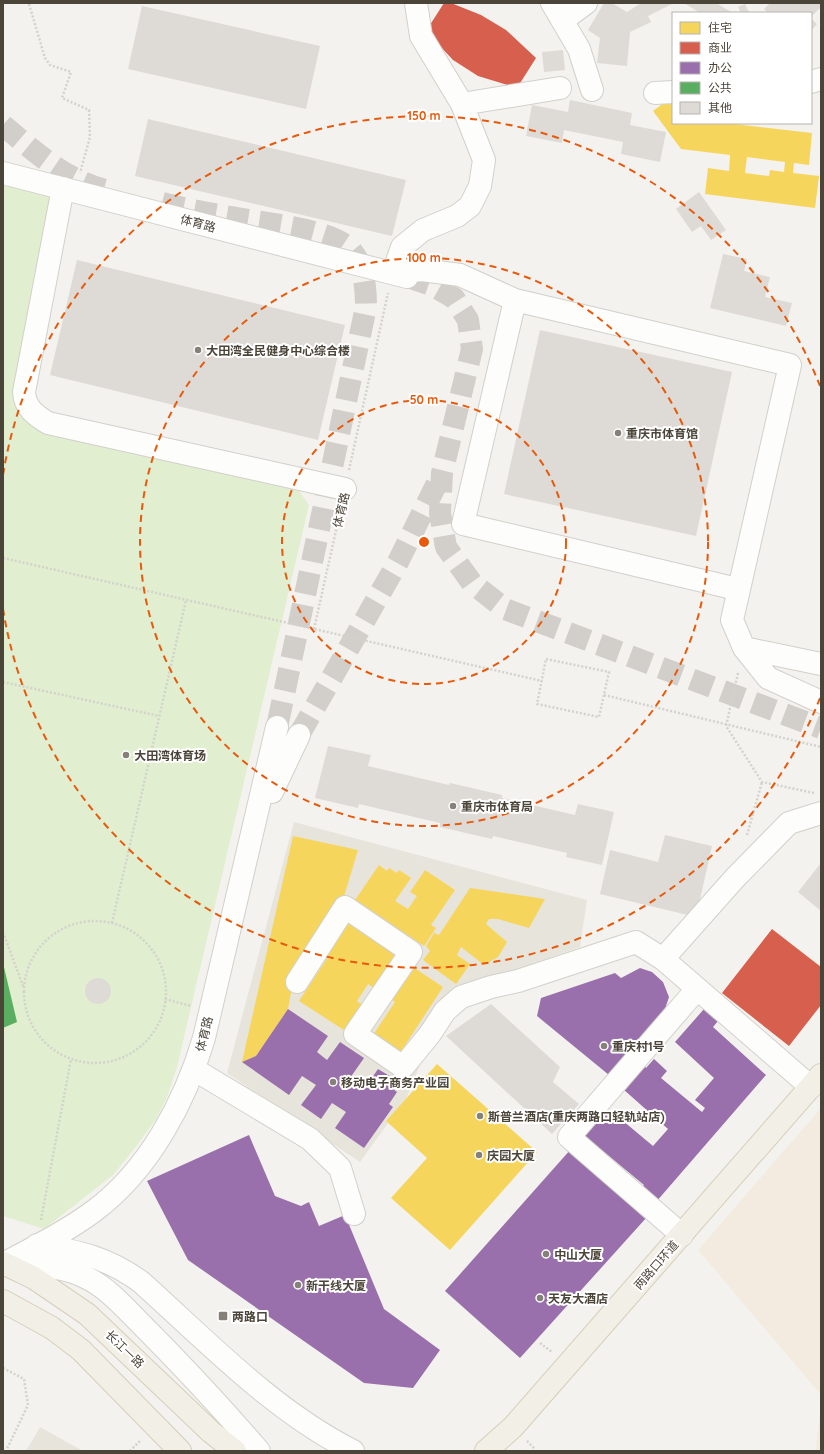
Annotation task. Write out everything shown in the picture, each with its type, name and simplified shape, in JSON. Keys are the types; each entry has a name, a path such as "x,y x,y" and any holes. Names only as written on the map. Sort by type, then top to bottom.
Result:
{"main road":[{"name":"两路口环道","path":"486,1451 514,1427 816,1081"},
{"name":"长江一路","path":"4,1263 34,1278 87,1314 211,1432 235,1451"},
{"path":"3,1301 52,1328 81,1350 180,1451"}],"street":[{"path":"416,3 421,36 462,104 484,160 480,186 470,206 457,216 423,230 402,247 400,275 422,270 460,275 515,300 790,365 737,589 732,620 744,648 768,678 821,702"},
{"path":"586,3 557,12 579,49 592,90"},
{"path":"462,104 560,88"},
{"name":"体育路","path":"3,173 400,275"},
{"path":"69,189 24,392 25,401 30,409 48,423 345,489"},
{"path":"515,300 463,524 737,589"},
{"path":"744,648 821,664"},
{"name":"体育路","path":"4,1263 72,1226 96,1210 139,1166 177,1108 195,1070 204,1038 277,727"},
{"path":"248,851 278,776 299,735"},
{"path":"663,959 735,878 789,823 821,813"},
{"path":"297,982 345,907 411,952 355,1034 403,1067 430,1034 445,1011 461,997 491,987 518,981 636,942 663,959 697,989 816,1081"},
{"path":"682,1235 569,1137 697,989"},
{"path":"195,1070 310,1139 340,1168 354,1214"},
{"path":"37,1245 74,1250 94,1256 125,1270 141,1282 268,1397 316,1430 353,1451"},
{"path":"4,1263 70,1271 86,1277 101,1287 152,1335 222,1407 259,1451"}],"path":[{"path":"29,4 45,58 50,65 71,72 62,98 89,110 90,137 69,189"},
{"name":"体育路","path":"314,629 345,489 400,275"},
{"path":"3,558 542,681"},
{"path":"112,923 186,600"},
{"path":"744,648 726,726 762,782 821,794"},
{"path":"546,659 609,672 604,695 599,717 537,704 546,659"},
{"path":"3,682 159,716"},
{"path":"604,695 726,726 821,747"},
{"path":"746,841 762,782"},
{"path":"3,932 23,988 26,1011 35,1031 51,1048 71,1059 93,1063 117,1060 139,1048 155,1030 165,1008 166,983 159,960 144,940 124,927 101,920 78,922 57,931 40,946 28,966 23,988"},
{"path":"165,999 210,1010"},
{"path":"41,1220 71,1059"},
{"path":"3,1368 24,1380 28,1405 6,1451"},
{"path":"130,1451 144,1437"}],"shaded area":[{"path":"294,822 587,900 580,947 449,993 407,1097 360,1162 227,1073"},
{"path":"821,1108 821,1395 698,1250"},
{"path":"821,1401 821,1451 816,1451"},
{"path":"40,1427 83,1451 26,1451"}],"green space":[{"name":"大田湾体育场","path":"3,181 55,194 13,398 21,417 36,428 299,491 309,505 177,1067 167,1097 156,1119 113,1175 44,1229 3,1216"}],"building: 住宅":[{"path":"672,97 672,124 735,124 812,133 809,165 794,163 793,173 819,176 815,208 705,194 708,168 729,171 730,155 681,149 653,111","holes":["747,157 785,162 784,172 770,170 769,176 745,173"]},
{"path":"293,836 358,850 342,903 294,977 288,1009 256,1056 242,1062"},
{"path":"379,865 387,871 389,868 397,873 399,870 411,878 395,901 408,909 417,896 410,892 425,870 455,890 431,925 436,928 424,946 355,900"},
{"path":"470,888 545,899 529,928 498,919 489,919 486,924 507,942 498,957 484,965 461,947 457,955 470,964 456,984 423,960 430,951 426,946 434,933 439,935"},
{"path":"345,917 398,952 374,988 368,984 357,1001 367,1008 350,1034 299,1001 328,957 325,955"},
{"path":"410,965 443,987 400,1053 373,1035 395,1002 388,997"},
{"name":"庆园大厦","path":"437,1064 537,1152 450,1250 391,1198 427,1158 386,1121"}],"building: 商业":[{"path":"444,3 451,3 481,15 506,30 536,58 517,88 478,76 453,60 426,31"},
{"path":"772,929 821,967 821,1005 789,1046 722,993"}],"building: 办公":[{"name":"重庆村1号","path":"640,968 652,972 663,982 669,997 663,1015 609,1075 537,1016 541,998 615,973 621,978"},
{"name":"移动电子商务产业园","path":"288,1009 328,1036 317,1052 327,1060 340,1042 364,1058 350,1078 365,1088 378,1069 393,1078 388,1085 397,1092 389,1104 393,1107 364,1148 335,1128 346,1112 332,1103 321,1119 301,1105 316,1085 302,1076 289,1095 242,1062 256,1056"},
{"path":"704,1009 718,1021 713,1027 766,1075 656,1202 641,1189 644,1185 581,1133 598,1114 603,1118 610,1110 653,1146 668,1129 623,1089 644,1065 646,1068 654,1059 667,1071 661,1078 702,1112 705,1108 695,1100 714,1078 675,1042"},
{"name":"新干线大厦","path":"249,1135 275,1196 301,1206 309,1202 319,1226 345,1215 384,1309 440,1350 413,1388 364,1383 188,1260 147,1181"},
{"name":"中山大厦","path":"571,1149 647,1217 520,1358 445,1291"}],"building: 公共":[{"path":"3,963 17,1022 3,1028"}],"building: 其他":[{"path":"604,3 612,3 627,12 641,3 674,3 648,16 651,22 630,32 627,66 597,63 600,38 588,30"},
{"path":"684,3 716,3 731,12 698,12"},
{"path":"770,3 821,3 821,7 812,16 812,12 767,12 764,9"},
{"path":"745,4 749,12 740,12 738,7"},
{"path":"142,6 320,46 306,109 128,69"},
{"path":"812,19 817,24 812,30"},
{"path":"563,50 565,70 544,72 542,52"},
{"path":"570,100 632,113 630,125 666,132 660,162 621,154 623,142 564,130 562,143 526,136 532,105 568,112"},
{"path":"148,119 406,180 392,236 135,176"},
{"path":"699,192 726,230 711,240 701,226 692,232 676,209"},
{"path":"723,254 747,259 744,271 770,277 765,297 792,303 786,326 710,308"},
{"name":"大田湾全民健身中心综合楼","path":"77,260 345,325 318,440 50,375"},
{"name":"重庆市体育馆","path":"540,330 732,372 696,536 504,494"},
{"name":"重庆市体育局","path":"328,746 371,755 368,766 449,785 450,783 502,795 502,798 575,815 578,804 614,812 602,865 566,857 567,853 493,836 492,839 440,827 440,823 359,804 358,808 315,798"},
{"path":"665,835 712,846 696,917 600,894 610,850 658,862"},
{"path":"821,863 821,911 798,892"},
{"path":"98,978 108,981 111,991 108,1001 98,1004 88,1001 85,991 88,981"},
{"path":"491,1004 560,1067 553,1082 579,1104 552,1134 446,1036"}],"tunnel":[{"path":"3,125 52,165 79,180 109,191"},
{"path":"162,203 292,227 325,235 348,247 358,260 365,283 366,307 277,727"},
{"path":"408,277 431,285 454,298 468,320 472,349 442,473 440,513 446,547 472,583 505,609 821,728"},
{"path":"299,735 398,562 438,481"}],"place":[{"name":"大田湾全民健身中心综合楼","path":"198,350"},
{"name":"重庆市体育馆","path":"618,433"},
{"name":"大田湾体育场","path":"126,755"},
{"name":"重庆市体育局","path":"453,806"},
{"name":"重庆村1号","path":"604,1046"},
{"name":"移动电子商务产业园","path":"333,1082"},
{"name":"斯普兰酒店(重庆两路口轻轨站店)","path":"480,1116"},
{"name":"庆园大厦","path":"479,1155"},
{"name":"中山大厦","path":"546,1254"},
{"name":"新干线大厦","path":"298,1285"},
{"name":"天友大酒店","path":"540,1298"},
{"name":"两路口","path":"223,1316"}]}
